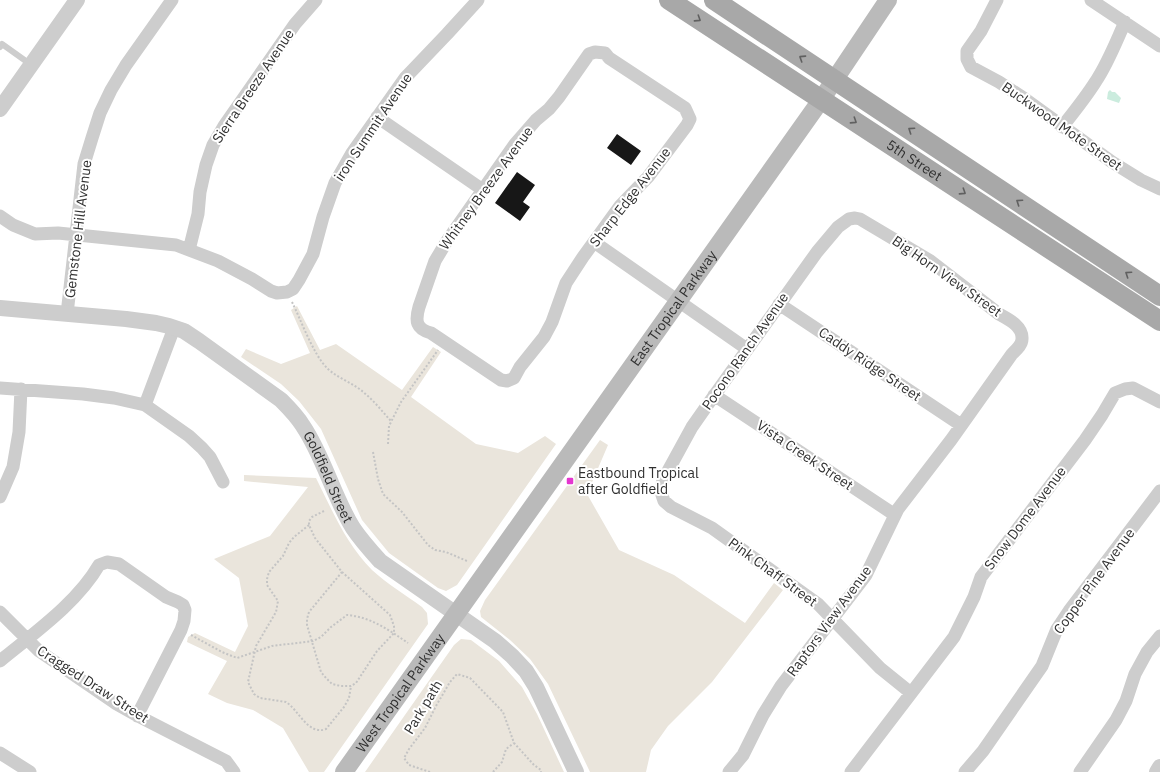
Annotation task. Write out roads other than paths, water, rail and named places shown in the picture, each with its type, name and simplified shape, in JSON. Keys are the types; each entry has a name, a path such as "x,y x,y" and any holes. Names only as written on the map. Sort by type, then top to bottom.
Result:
{"main road":[{"name":"5th Street","path":"670,0 1153,316"},
{"name":"5th Street","path":"714,0 1159,294"},
{"name":"East Tropical Parkway","path":"457,614 821,100 888,0"},
{"name":"West Tropical Parkway","path":"344,772 457,614"}],"street":[{"path":"0,109 77,0"},
{"name":"Gemstone Hill Avenue","path":"67,314 84,164 100,113 111,90 126,65 172,0"},
{"name":"Sierra Breeze Avenue","path":"189,250 198,214 200,192 206,164 213,145 224,126 295,24 316,0"},
{"name":"iron Summit Avenue","path":"189,250 218,261 252,278 277,293 287,292 293,289 313,254 323,217 335,183 352,153 405,78 478,0"},
{"name":"Buckwood Mote Street","path":"997,0 981,31 970,44 967,51 967,59 971,66 999,82 1112,162 1141,180 1160,189"},
{"path":"1091,0 1160,46"},
{"path":"1062,126 1077,109 1096,82 1125,22"},
{"name":"Sharp Edge Avenue","path":"444,342 501,380 507,381 514,378 520,367 544,337 552,322 566,283 594,242 620,206 648,177 687,125 690,119 685,108 609,58 605,53 595,52"},
{"name":"Whitney Breeze Avenue","path":"444,342 431,332 425,331 419,327 417,321 419,307 435,261 447,241 515,144 536,120 556,101 589,54 595,52"},
{"path":"378,117 482,190"},
{"path":"0,216 12,225 35,234 76,234 176,245 189,250"},
{"name":"Pocono Ranch Avenue","path":"662,495 661,488 663,480 692,427 817,252 838,227 849,219"},
{"name":"Big Horn View Street","path":"849,219 860,219 929,260 999,314 1010,320 1021,332"},
{"path":"594,242 747,349"},
{"path":"1153,316 1159,294"},
{"name":"Caddy Ridge Street","path":"779,304 961,425"},
{"name":"Goldfield Street","path":"0,308 156,323 184,331 199,340 281,400 304,426 352,527 365,544 380,561 495,641 526,671 536,687 576,772"},
{"path":"145,405 174,328"},
{"name":"Raptors View Avenue","path":"729,772 743,755 774,696 866,575 898,509 1020,345 1022,338 1021,332"},
{"path":"0,388 83,394 114,398 145,405 189,436 202,448 210,457 223,482"},
{"name":"Snow Dome Avenue","path":"851,772 954,637 974,597 981,576 1085,440 1102,415 1114,393 1133,388 1160,402"},
{"path":"0,497 13,467 19,432 21,389"},
{"name":"Vista Creek Street","path":"714,395 895,515"},
{"name":"Copper Pine Avenue","path":"965,772 983,751 1042,666 1057,629 1069,611 1160,491"},
{"name":"Pink Chaff Street","path":"662,495 664,501 671,507 712,528 818,604 880,668 911,693"},
{"path":"0,661 73,600 92,577 99,565 107,562 119,564 166,597 183,605 184,613 184,621 180,630 137,716"},
{"name":"Cragged Draw Street","path":"0,612 39,651 76,677 137,716 226,761 234,772"},
{"path":"1080,772 1116,720 1126,700 1135,674 1147,652 1160,636"},
{"path":"0,753 30,772"},
{"path":"1157,772 1160,767"}],"lane":[{"path":"0,47 2,44 31,65"}],"place":[{"name":"Eastbound Tropical after Goldfield","path":"570,481"}]}
